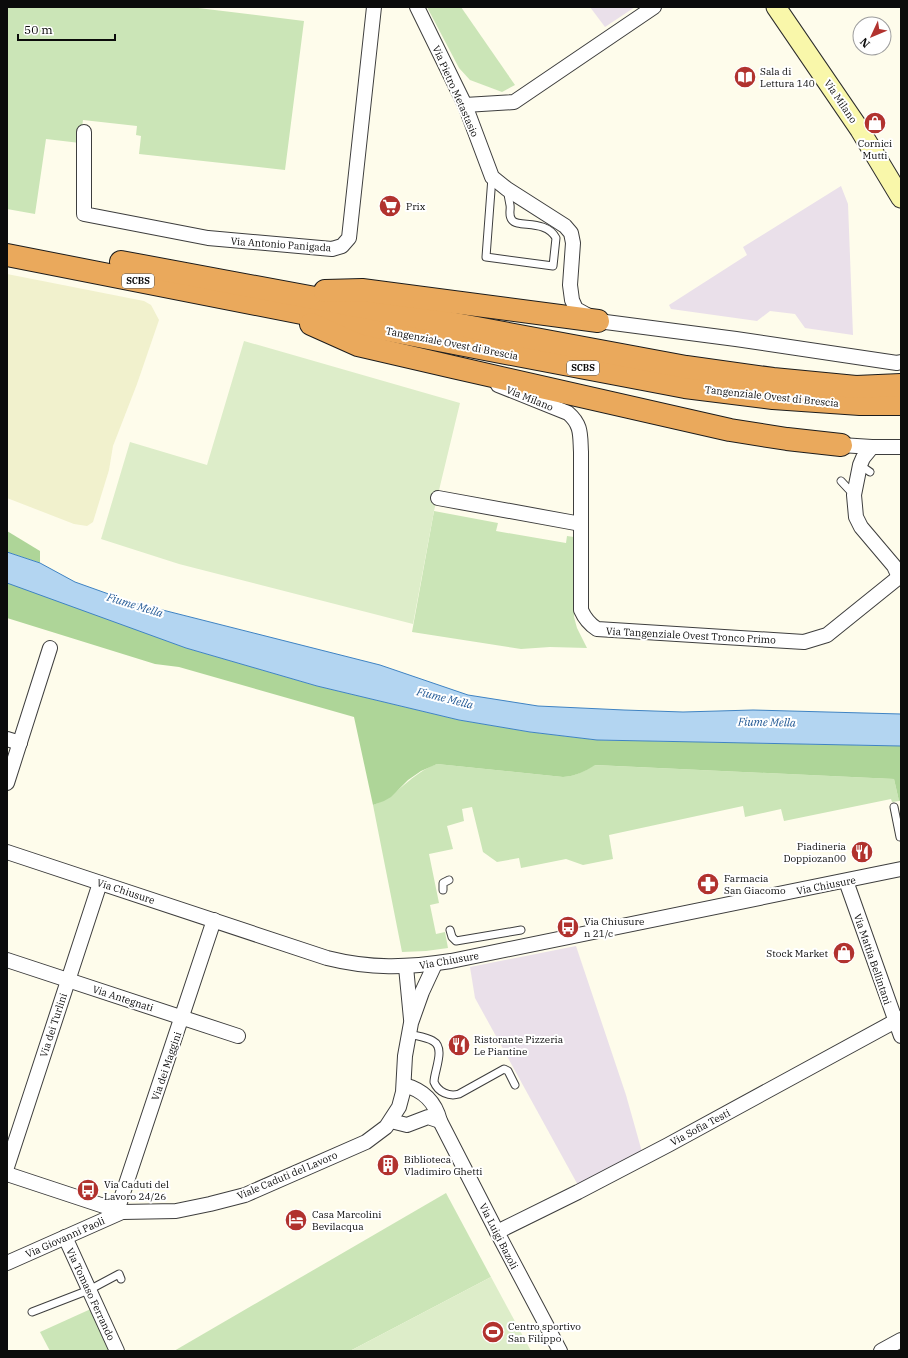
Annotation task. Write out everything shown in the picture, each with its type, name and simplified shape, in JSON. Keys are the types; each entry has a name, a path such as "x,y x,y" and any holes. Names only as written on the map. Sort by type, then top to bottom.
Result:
{"highway":[{"name":"Tangenziale Ovest di Brescia","path":"7,240 272,299 686,387 773,398 860,404 901,404"},
{"name":"Tangenziale Ovest di Brescia","path":"7,255 686,368 773,380 856,387 901,386"},
{"path":"272,299 362,290 598,321"},
{"path":"272,299 358,345 730,430 841,445"}],"main road":[{"name":"Via Milano","path":"776,7 860,130 901,198"}],"street":[{"name":"Via Antonio Panigada","path":"84,132 84,214 208,238 332,249 342,246 349,238 374,7"},
{"name":"Via Pietro Metastasio","path":"418,7 465,105 492,177"},
{"path":"465,105 514,102 654,7"},
{"path":"492,177 507,189 565,226 572,233 573,243 570,285 572,300 576,309 598,321 736,339 897,363 901,362"},
{"name":"Via Milano","path":"453,367 568,414 575,419 579,427 581,452"},
{"path":"841,445 901,447"},
{"path":"841,445 865,469"},
{"path":"872,447 863,458 865,469 856,501 856,517 861,527 894,566 900,578"},
{"name":"Via Tangenziale Ovest Tronco Primo","path":"581,452 581,610 590,624 597,629 804,642 827,635 900,578"},
{"path":"438,498 581,524"},
{"path":"7,783 13,741 50,648"},
{"name":"Via Chiusure","path":"7,852 282,944 342,962 374,967 406,967 435,964 901,869"},
{"name":"Via Mattia Bellintani","path":"846,881 898,1020 901,1036"},
{"name":"Via dei Turlini","path":"7,1167 100,883"},
{"name":"Via dei Maggini","path":"120,1211 214,920"},
{"name":"Via Antegnati","path":"7,960 238,1036"},
{"name":"Viale Caduti del Lavoro","path":"7,1174 120,1211 176,1210 210,1204 245,1195 366,1142 380,1133 391,1121 399,1107 404,1085 404,1066 410,1028 422,992 435,964"},
{"name":"Viale Caduti del Lavoro","path":"406,967 410,1028"},
{"name":"Via Sofia Testi","path":"497,1232 668,1145 898,1020"},
{"name":"Via Luigi Bazoli","path":"404,1085 434,1094 440,1121 560,1351"},
{"path":"391,1121 404,1125 428,1117 440,1121"},
{"name":"Via Giovanni Paoli","path":"7,1262 120,1211"},
{"name":"Via Tomaso Ferrando","path":"65,1237 117,1351"},
{"path":"881,1351 901,1340"}],"lane":[{"path":"492,177 486,257 553,266 556,238 554,234 542,227 514,223 510,215 507,189"},
{"path":"842,481 856,501"},
{"path":"894,807 900,837"},
{"path":"443,890 443,883 449,880"},
{"path":"450,930 454,940 458,941 521,930"},
{"path":"410,1028 438,1045 439,1052 434,1078 434,1094 456,1095 504,1069 508,1071 516,1085"},
{"path":"32,1312 89,1290 118,1274 121,1279"}],"shaded area":[{"path":"590,7 635,7 605,27"},
{"path":"841,186 848,204 853,335 805,328 795,314 770,311 757,321 671,309 669,305 747,255 743,247"},
{"path":"576,946 626,1095 642,1152 579,1187 475,998 470,967"}],"green space":[{"path":"7,7 190,7 304,21 285,170 139,154 141,136 136,135 137,126 83,120 80,143 46,139 35,214 7,209"},
{"path":"427,7 461,7 515,85 502,92 470,80 459,68"},
{"path":"7,274 144,301 151,305 159,320 137,384 113,446 109,470 93,522 87,526 74,524 7,498"},
{"path":"244,341 460,403 434,511 413,624 179,564 101,539 130,442 207,465"},
{"path":"434,511 498,523 496,531 566,543 567,536 574,537 574,617 577,628 587,648 550,647 521,649 412,632"},
{"path":"7,531 40,551 40,563 7,552"},
{"path":"7,582 186,648 317,686 459,720 530,732 597,740 901,746 901,800 899,801 894,779 595,765 572,776 563,777 437,764 421,771 408,780 391,797 373,805 354,717 179,667 155,664 7,618"},
{"path":"437,764 563,777 572,776 594,765 894,779 899,801 892,802 891,799 784,821 781,809 745,817 743,806 609,835 613,859 583,865 566,859 521,868 519,858 497,862 483,852 472,807 462,809 464,821 447,826 453,849 429,854 439,903 430,905 436,934 445,932 448,948 402,952 373,805 390,796 420,773"},
{"path":"446,1193 491,1277 350,1351 174,1351"},
{"name":"Centro sportivo San Filippo","path":"491,1277 531,1351 350,1351"},
{"path":"93,1308 113,1351 50,1351 40,1332"}],"water":[{"name":"Fiume Mella","path":"7,552 40,563 75,582 131,602 380,665 468,695 538,706 624,710 683,712 753,710 901,714 901,746 597,740 530,732 459,720 317,686 186,648 7,583"}],"place":[{"name":"Sala di Lettura 140","path":"745,77"},
{"name":"Cornici Mutti","path":"875,123"},
{"name":"Prix","path":"390,206"},
{"name":"Piadineria Doppiozan00","path":"862,852"},
{"name":"Farmacia San Giacomo","path":"708,884"},
{"name":"Via Chiusure n 21/c","path":"568,927"},
{"name":"Stock Market","path":"844,953"},
{"name":"Ristorante Pizzeria Le Piantine","path":"459,1045"},
{"name":"Biblioteca Vladimiro Ghetti","path":"388,1165"},
{"name":"Via Caduti del Lavoro 24/26","path":"88,1190"},
{"name":"Casa Marcolini Bevilacqua","path":"296,1220"},
{"name":"Centro sportivo San Filippo","path":"493,1332"}]}
